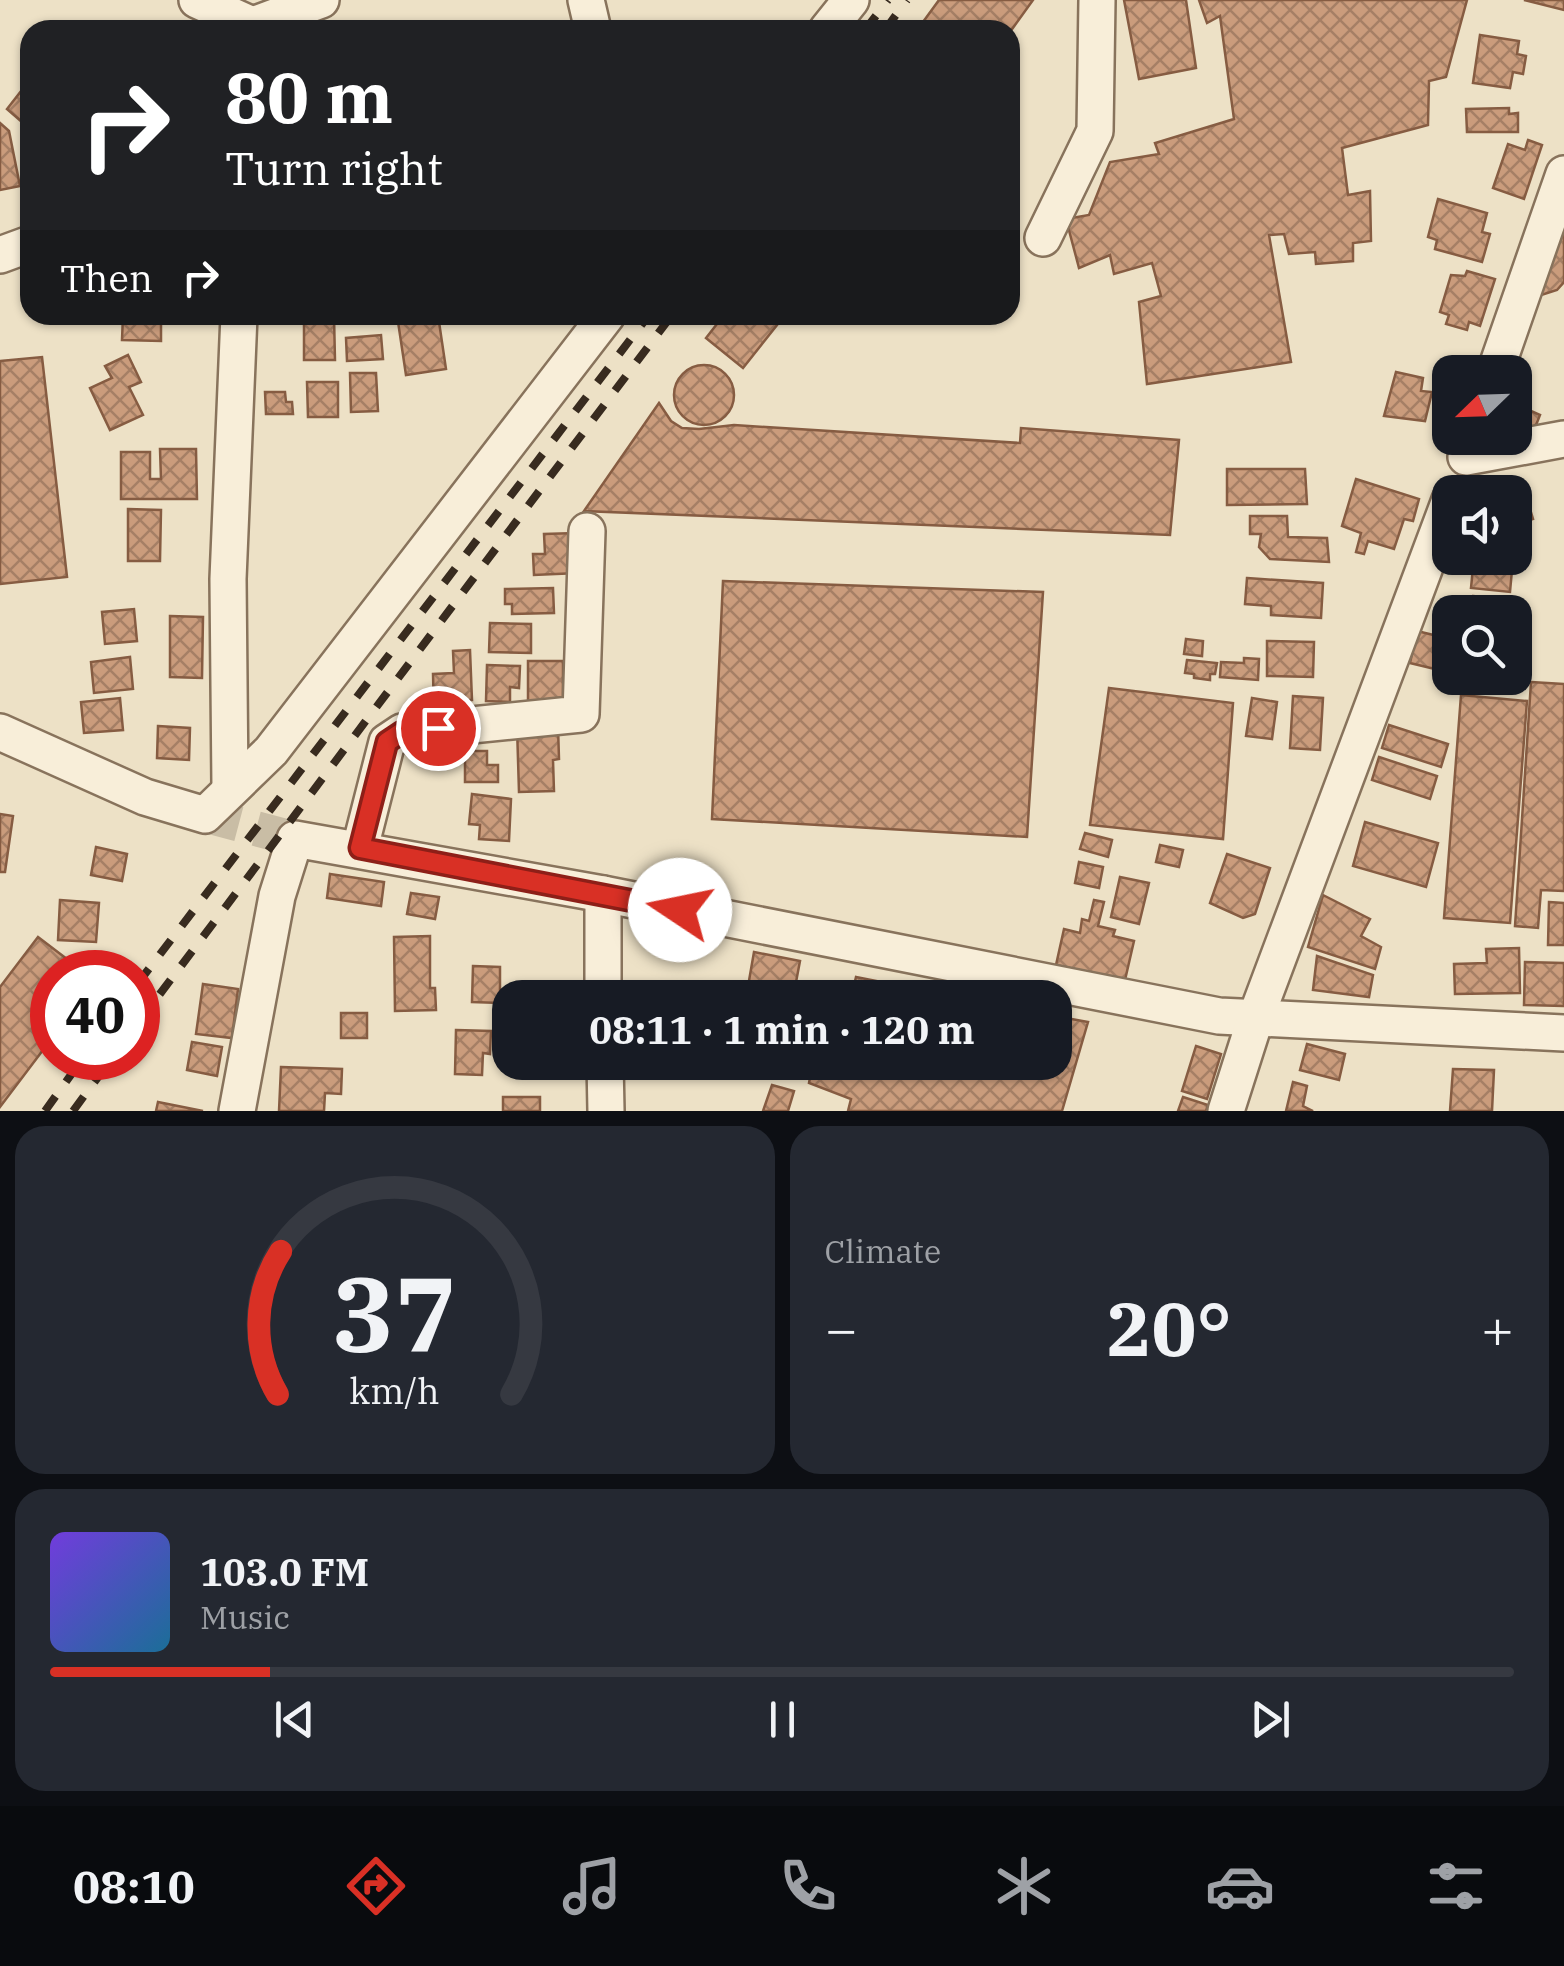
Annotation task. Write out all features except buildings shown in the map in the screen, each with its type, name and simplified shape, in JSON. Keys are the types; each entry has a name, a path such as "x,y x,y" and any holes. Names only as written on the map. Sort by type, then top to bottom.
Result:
{"street":[{"path":"197,0 232,20"},
{"path":"268,20 322,0"},
{"path":"835,20 850,0"},
{"path":"1043,238 1094,131 1097,0"},
{"path":"1501,355 1564,174"},
{"path":"230,787 228,579 239,325"},
{"path":"0,732 145,797 205,815 271,750 599,325"},
{"path":"1532,441 1564,438"},
{"path":"360,848 387,742 402,732 582,714 586,531"},
{"path":"1226,1111 1256,1017 1432,548"},
{"path":"237,1111 278,896 295,839 603,894 1219,1016 1564,1033"},
{"path":"603,894 603,980"},
{"path":"605,1080 606,1111"}],"tunnel":[{"path":"205,815 295,839"}],"railway":[{"path":"873,20 888,0"},
{"path":"892,20 907,0"},
{"path":"160,954 641,325"},
{"path":"160,994 664,325"},
{"path":"45,1111 67,1080"},
{"path":"73,1111 96,1080"}],"route":[{"path":"438,728 402,732 387,742 360,848 680,910"}]}
